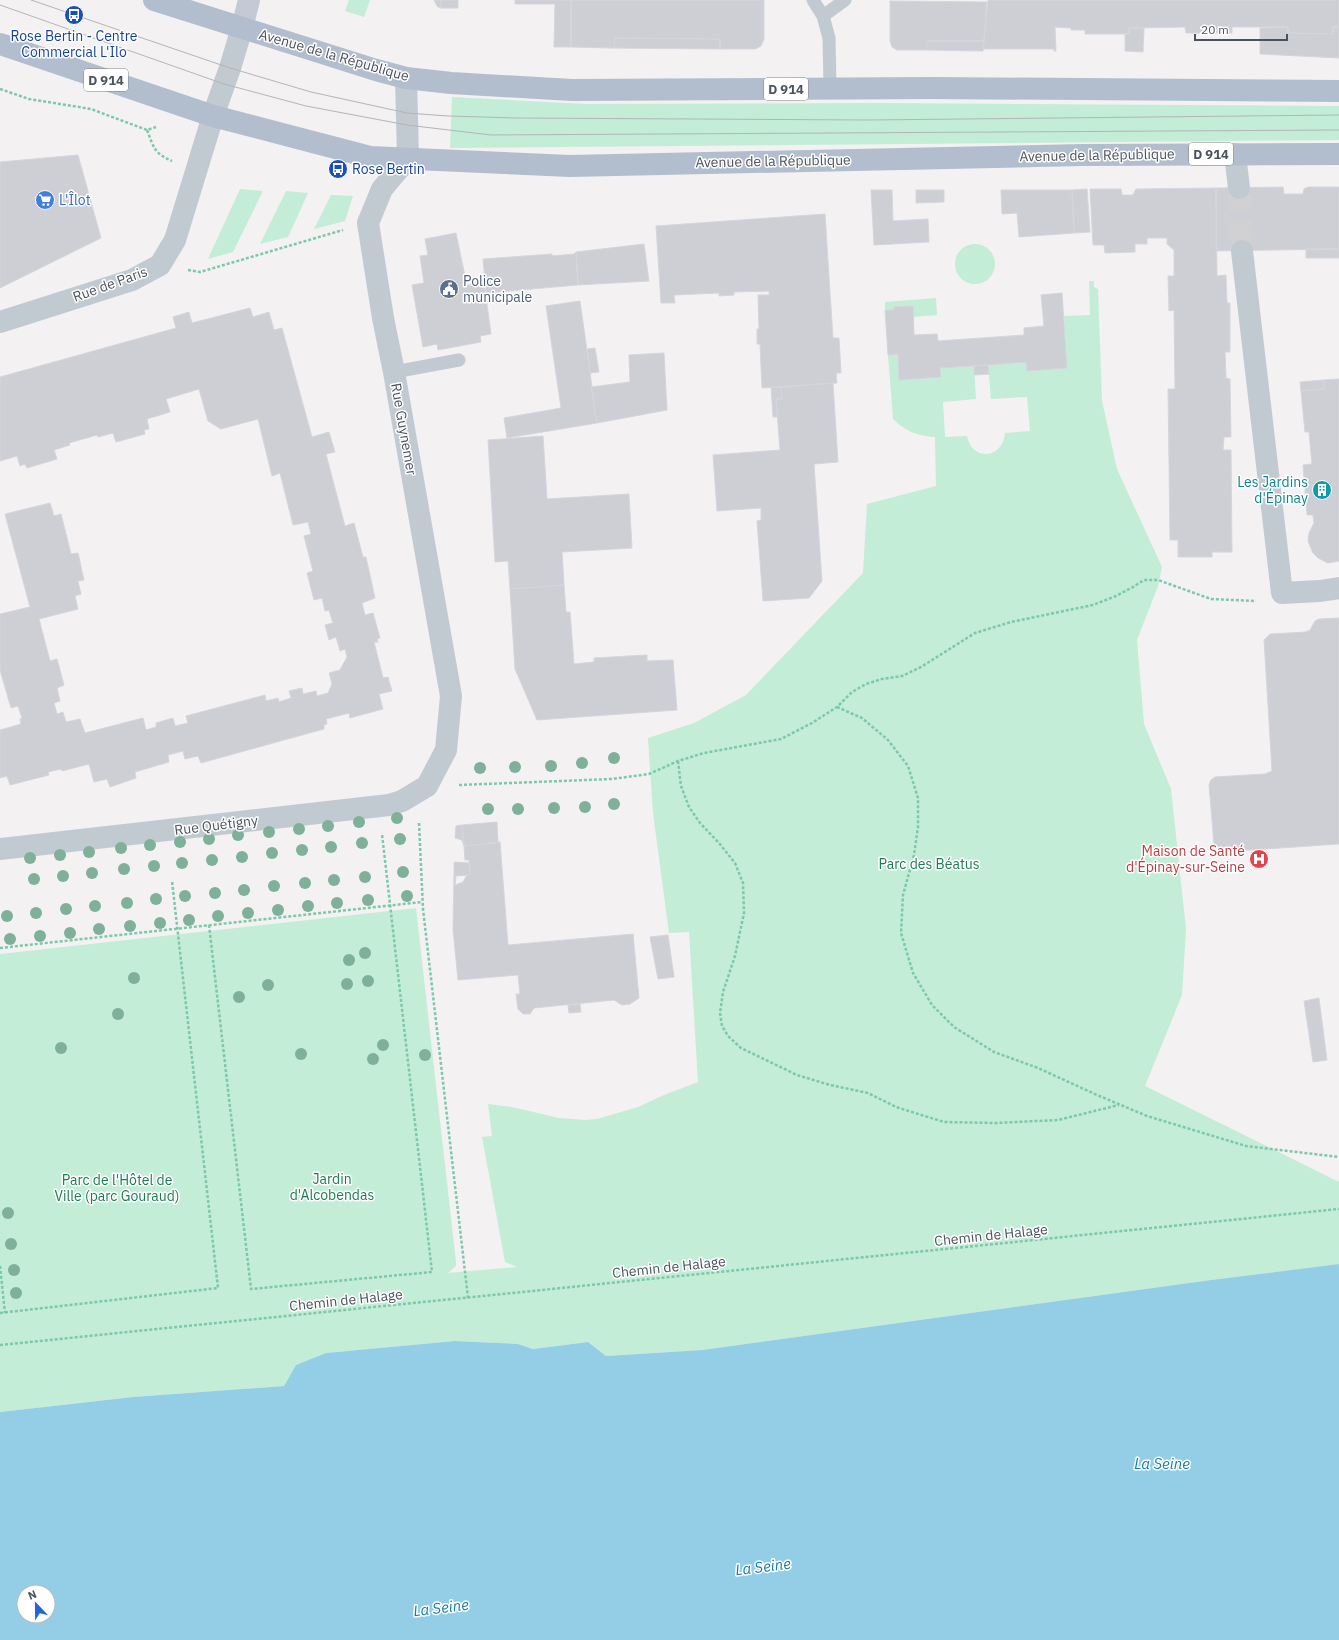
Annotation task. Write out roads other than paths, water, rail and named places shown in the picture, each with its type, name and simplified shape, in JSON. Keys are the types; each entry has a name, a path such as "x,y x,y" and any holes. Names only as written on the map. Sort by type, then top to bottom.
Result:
{"main road":[{"name":"D 914","path":"154,0 242,28"},
{"name":"Avenue de la République","path":"242,28 406,78 451,83 572,90 830,88 1216,89 1339,91"},
{"name":"D 914","path":"0,44 213,116"},
{"name":"Avenue de la République","path":"213,116 370,157 570,166 1075,155 1339,154"}],"street":[{"path":"242,28 249,0"},
{"name":"Rue de Paris","path":"0,322 132,280 160,265 175,240 242,28"},
{"path":"406,78 408,158"},
{"path":"1235,154 1239,188"},
{"name":"Rue Guynemer","path":"408,158 382,189 368,223 382,318 394,372 451,696 446,750 423,789"},
{"path":"1242,250 1282,592 1320,591 1339,588"},
{"name":"Rue Quétigny","path":"0,849 379,806 402,801 423,789"}],"lane":[{"path":"813,0 824,16 829,38 830,88"},
{"path":"824,16 845,0"},
{"path":"394,372 459,360"}],"water":[{"name":"La Seine","path":"1339,1264 1339,1640 0,1640 0,1412 133,1397 284,1386 296,1365 326,1353 455,1341 518,1344 533,1349 588,1342 606,1356 702,1350 1211,1280"}],"tunnel":[{"path":"1239,188 1242,251"}],"tram line":[{"path":"31,0 230,68 311,92 407,113 516,118 869,120 1339,115"},
{"path":"0,5 224,84 306,106 407,125 491,135 1339,130"}],"place":[{"name":"Rose Bertin - Centre Commercial L'Ilo","path":"74,15"},
{"name":"Rose Bertin","path":"338,169"},
{"name":"L'Îlot","path":"45,200"},
{"name":"Police municipale","path":"449,289"},
{"name":"Les Jardins d'Épinay","path":"1322,490"},
{"name":"Maison de Santé d'Épinay-sur-Seine","path":"1259,859"}],"park label":[{"name":"Parc des Béatus","path":"929,864"},
{"name":"Parc de l'Hôtel de Ville (parc Gouraud)","path":"117,1188"},
{"name":"Jardin d'Alcobendas","path":"332,1188"}]}
